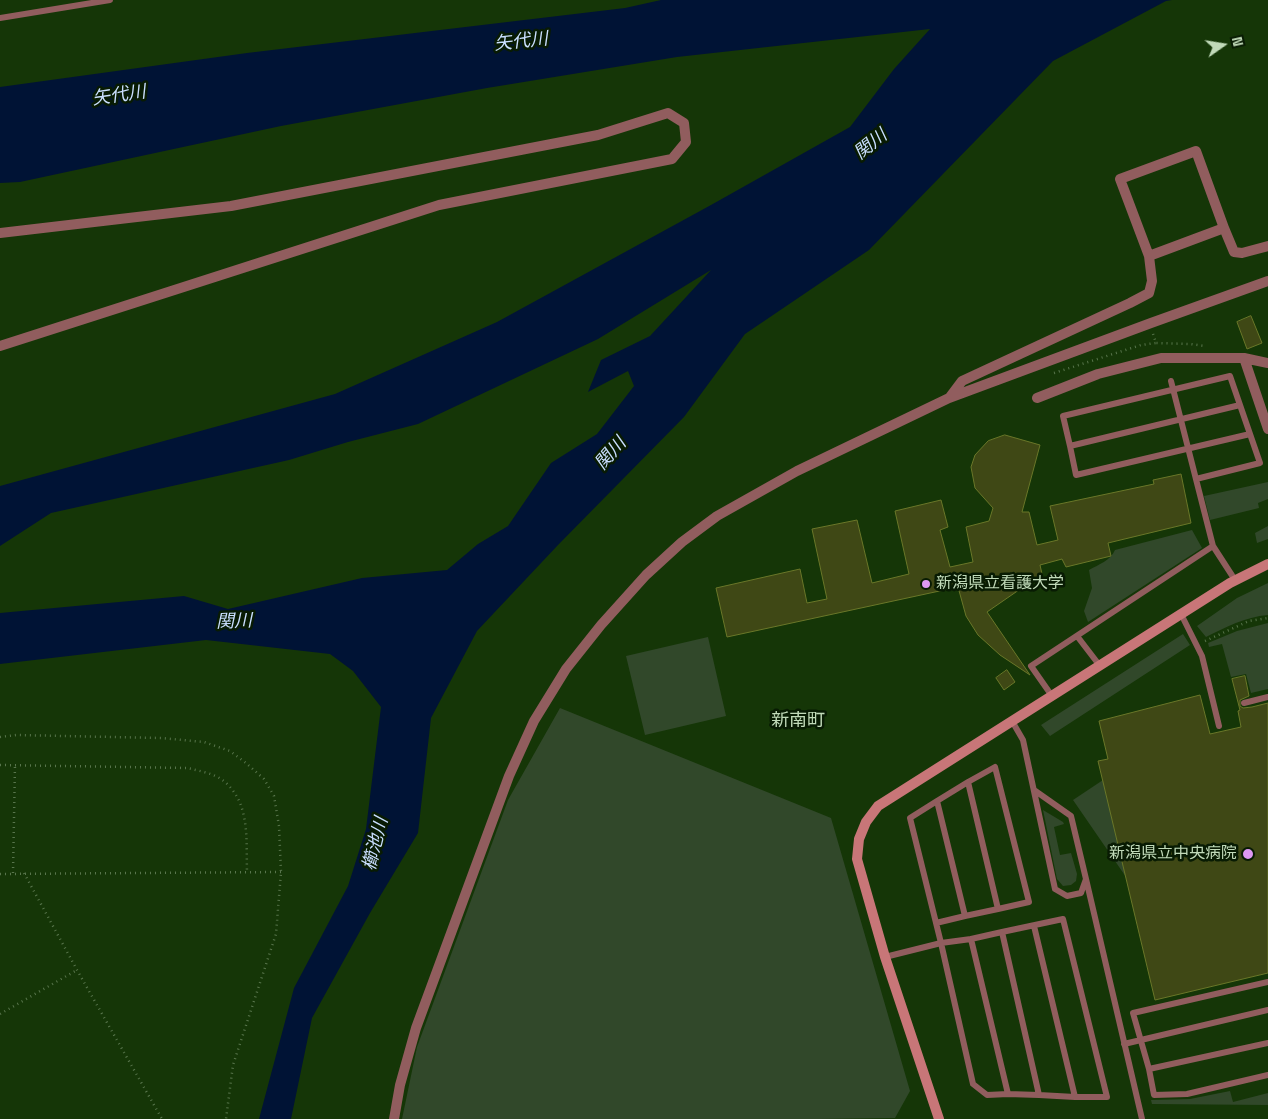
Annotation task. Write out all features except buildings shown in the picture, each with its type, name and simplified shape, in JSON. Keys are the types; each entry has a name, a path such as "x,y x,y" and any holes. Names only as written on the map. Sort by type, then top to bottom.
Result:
{"street":[{"path":"0,233 231,206 598,135 668,114 684,123 686,142 672,159 439,205 0,346"},
{"path":"949,398 962,381 1149,293 1152,281 1149,256 1120,179 1196,151 1234,252 1242,253 1268,246"},
{"path":"1149,256 1224,228"},
{"path":"394,1119 400,1085 416,1028 509,776 534,721 566,669 601,625 646,575 682,542 717,516 797,471 949,398 1268,282"},
{"path":"1037,398 1098,374 1161,358 1244,358 1268,363"},
{"path":"1244,358 1268,429"},
{"path":"939,1119 885,957 857,859 859,839 866,822 878,806 1235,580 1268,564"}],"lane":[{"path":"0,18 110,0"},
{"path":"1196,479 1260,463 1250,434 1240,405 1230,376 1064,416 1076,475 1250,434"},
{"path":"1171,381 1212,546 1235,580"},
{"path":"1070,446 1240,405"},
{"path":"1052,696 1031,666 1212,546"},
{"path":"1182,614 1202,656 1219,726"},
{"path":"1078,636 1100,666"},
{"path":"1244,703 1268,697"},
{"path":"1012,721 1023,740 1055,889 1067,896 1081,893 1086,879"},
{"path":"885,957 941,943 971,939 1064,919 1106,1097 988,1095 973,1084 941,943 936,923 910,818 995,767 1029,902 936,923"},
{"path":"968,782 998,910"},
{"path":"1034,790 1070,816 1142,1119"},
{"path":"937,801 965,916"},
{"path":"1034,926 1075,1097"},
{"path":"1002,932 1039,1095"},
{"path":"971,939 1008,1094"},
{"path":"1268,982 1134,1013 1154,1095 1187,1094 1268,1075"},
{"path":"1124,1044 1268,1010"},
{"path":"1149,1069 1268,1043"}],"path":[{"path":"1151,323 1156,343 1203,345 1209,350 1212,358"},
{"path":"1197,645 1249,621 1268,618"},
{"path":"0,737 16,735 161,738 204,742 230,751 264,779 274,796 280,826 281,872 276,934 234,1065 226,1119"},
{"path":"13,873 15,764"},
{"path":"0,765 188,768 206,772 221,779 235,794 242,806 246,828 247,872"},
{"path":"0,874 281,872"},
{"path":"24,873 162,1119"},
{"path":"0,1014 77,970"}],"green space":[{"path":"1268,482 1268,499 1258,503 1259,508 1210,520 1204,496"},
{"path":"1268,526 1268,539 1257,543 1255,533"},
{"path":"1192,530 1202,548 1088,622 1084,611 1092,588 1089,570 1107,559 1115,550"},
{"path":"1268,583 1268,615 1244,620 1206,637 1197,626 1237,598"},
{"path":"1268,623 1268,689 1251,693 1246,674 1231,677 1222,644 1209,647 1208,643 1237,631"},
{"path":"1183,634 1190,645 1050,736 1041,725"},
{"path":"708,637 726,716 645,735 626,656"},
{"path":"560,708 831,818 910,1091 895,1118 402,1119 417,1047 508,800"},
{"path":"1103,780 1126,877 1073,800"},
{"path":"1043,810 1064,824 1054,827 1060,855 1071,853 1077,874 1076,881 1071,885 1063,886 1057,879"},
{"path":"1230,1091 1233,1102 1268,1093 1268,1105 1152,1104 1151,1100 1190,1099"}],"water":[{"path":"661,0 1172,0 1166,1 1053,61 869,250 745,334 684,417 558,545 477,631 431,718 418,833 370,913 312,1018 291,1119 259,1119 294,988 348,886 366,829 381,707 353,671 330,654 206,640 0,664 0,613 184,596 228,609 362,578 447,570 478,544 508,526 551,463 597,434 634,386 628,371 588,392 601,360 650,336 711,270 598,339 418,424 289,460 51,513 0,546 0,486 335,394 497,322 850,127 894,69 930,29 677,57 487,88 281,126 20,182 0,183 0,87 247,53 625,8"}],"place":[{"name":"新潟県立看護大学","path":"926,584"},
{"name":"新潟県立中央病院","path":"1248,854"}],"district":[{"name":"新南町","path":"798,721"}],"water label":[{"name":"矢代川","path":"521,42"},
{"name":"矢代川","path":"119,96"},
{"name":"関川","path":"871,145"},
{"name":"関川","path":"611,454"},
{"name":"関川","path":"234,622"},
{"name":"櫛池川","path":"376,844"}]}
